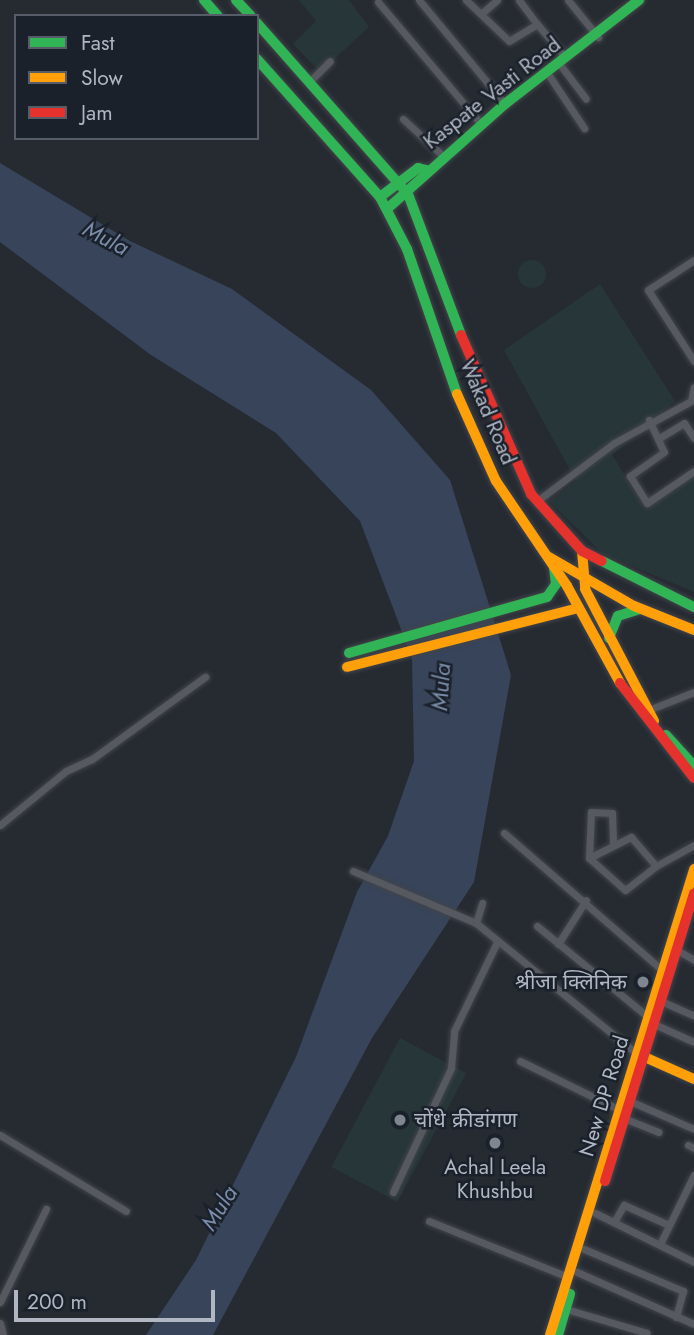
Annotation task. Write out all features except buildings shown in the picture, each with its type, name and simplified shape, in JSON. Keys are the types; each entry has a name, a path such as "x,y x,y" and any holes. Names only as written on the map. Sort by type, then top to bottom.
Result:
{"main road":[{"path":"204,0 216,14"},
{"path":"236,0 249,14"},
{"name":"Kaspate Vasti Road","path":"387,209 425,180 427,170 545,71 598,37 631,2"},
{"name":"Wakad Road","path":"259,25 408,194 491,415 537,501 582,551 694,607"},
{"name":"Wakad Road","path":"259,61 380,197 484,459 572,595 634,709 694,778"},
{"path":"380,197 418,168 427,170"},
{"path":"572,543 572,595"},
{"path":"582,551 583,577 609,638 646,712 694,766"},
{"path":"546,555 640,609 694,630"},
{"path":"349,653 547,597 556,584 554,568"},
{"path":"347,667 579,608"},
{"path":"609,638 618,616 640,609"},
{"name":"New DP Road","path":"558,1335 573,1275 651,1021 662,970 694,869"},
{"name":"New DP Road","path":"651,1021 661,1001 694,893"},
{"path":"641,1056 694,1079"},
{"name":"New DP Road","path":"550,1335 584,1248 623,1115 632,1102 641,1056"}],"street":[{"path":"419,0 505,104"},
{"path":"466,0 509,41 537,24"},
{"path":"482,13 497,0"},
{"path":"519,0 586,99"},
{"path":"568,0 598,37"},
{"path":"378,2 481,124"},
{"path":"310,81 330,61"},
{"path":"545,71 584,128"},
{"path":"403,119 443,156"},
{"path":"694,260 649,290 694,361"},
{"path":"537,501 649,420 691,401 694,387"},
{"path":"649,420 661,437 664,452 630,476 647,503 694,471"},
{"path":"661,437 684,423 694,438"},
{"path":"0,825 66,771 92,759 205,677"},
{"path":"646,712 694,692"},
{"path":"589,858 591,812 612,813 613,844"},
{"path":"504,833 586,900 662,970"},
{"path":"589,858 631,837 656,866"},
{"path":"589,858 625,890 656,866 694,845"},
{"path":"354,871 476,923 641,1056"},
{"path":"558,944 586,900"},
{"path":"476,923 482,903"},
{"path":"537,926 651,1021 694,1042"},
{"path":"393,1192 451,1068 454,1031 497,942"},
{"path":"677,950 694,960"},
{"path":"661,1001 694,1016"},
{"path":"520,1061 659,1132"},
{"path":"632,1102 694,1129"},
{"path":"0,1135 126,1211"},
{"path":"660,1244 694,1175"},
{"path":"614,1222 624,1205 669,1225"},
{"path":"0,1302 46,1209"},
{"path":"595,1213 694,1262"},
{"path":"429,1221 694,1324"},
{"path":"584,1248 683,1290 676,1317"},
{"path":"566,1309 647,1333"},
{"path":"0,1323 3,1335"}],"shaded area":[{"path":"299,0 349,0 369,27 320,72 293,44 316,21"},
{"path":"532,260 542,264 546,274 542,284 532,288 522,284 518,274 522,264"},
{"path":"600,284 675,401 612,455 645,507 694,475 694,592 603,554 549,501 576,481 504,350"},
{"name":"चोंधे क्रीडांगण","path":"400,1038 466,1073 398,1202 331,1167"}],"water":[{"name":"Mula","path":"0,163 130,241 232,289 371,390 450,480 511,675 474,882 372,1038 213,1335 146,1335 196,1260 296,1057 357,892 388,836 414,761 412,658 360,521 276,433 151,355 0,242"}],"traffic: fast":[{"path":"204,0 216,14"},
{"path":"236,0 249,14"},
{"path":"387,209 505,104 639,0"},
{"path":"259,25 408,194 461,335"},
{"path":"259,61 380,197 407,249 457,394"},
{"path":"380,197 418,168 427,170"},
{"path":"602,561 694,607"},
{"path":"349,653 547,597 556,584 554,568"},
{"path":"609,638 618,616 640,609"},
{"path":"666,735 694,766"},
{"path":"558,1335 570,1294"}],"traffic: slow":[{"path":"457,394 496,481 567,586 620,683"},
{"path":"582,551 585,589 654,721"},
{"path":"549,557 634,606 694,630"},
{"path":"347,667 579,608"},
{"path":"550,1335 694,869"},
{"path":"640,1055 694,1079"}],"traffic: jam":[{"path":"461,335 531,494 582,551 602,561"},
{"path":"620,683 694,778"},
{"path":"605,1181 694,893"}],"place":[{"name":"श्रीजा क्लिनिक","path":"643,982"},
{"name":"चोंधे क्रीडांगण","path":"400,1120"},
{"name":"Achal Leela Khushbu","path":"495,1143"}]}
